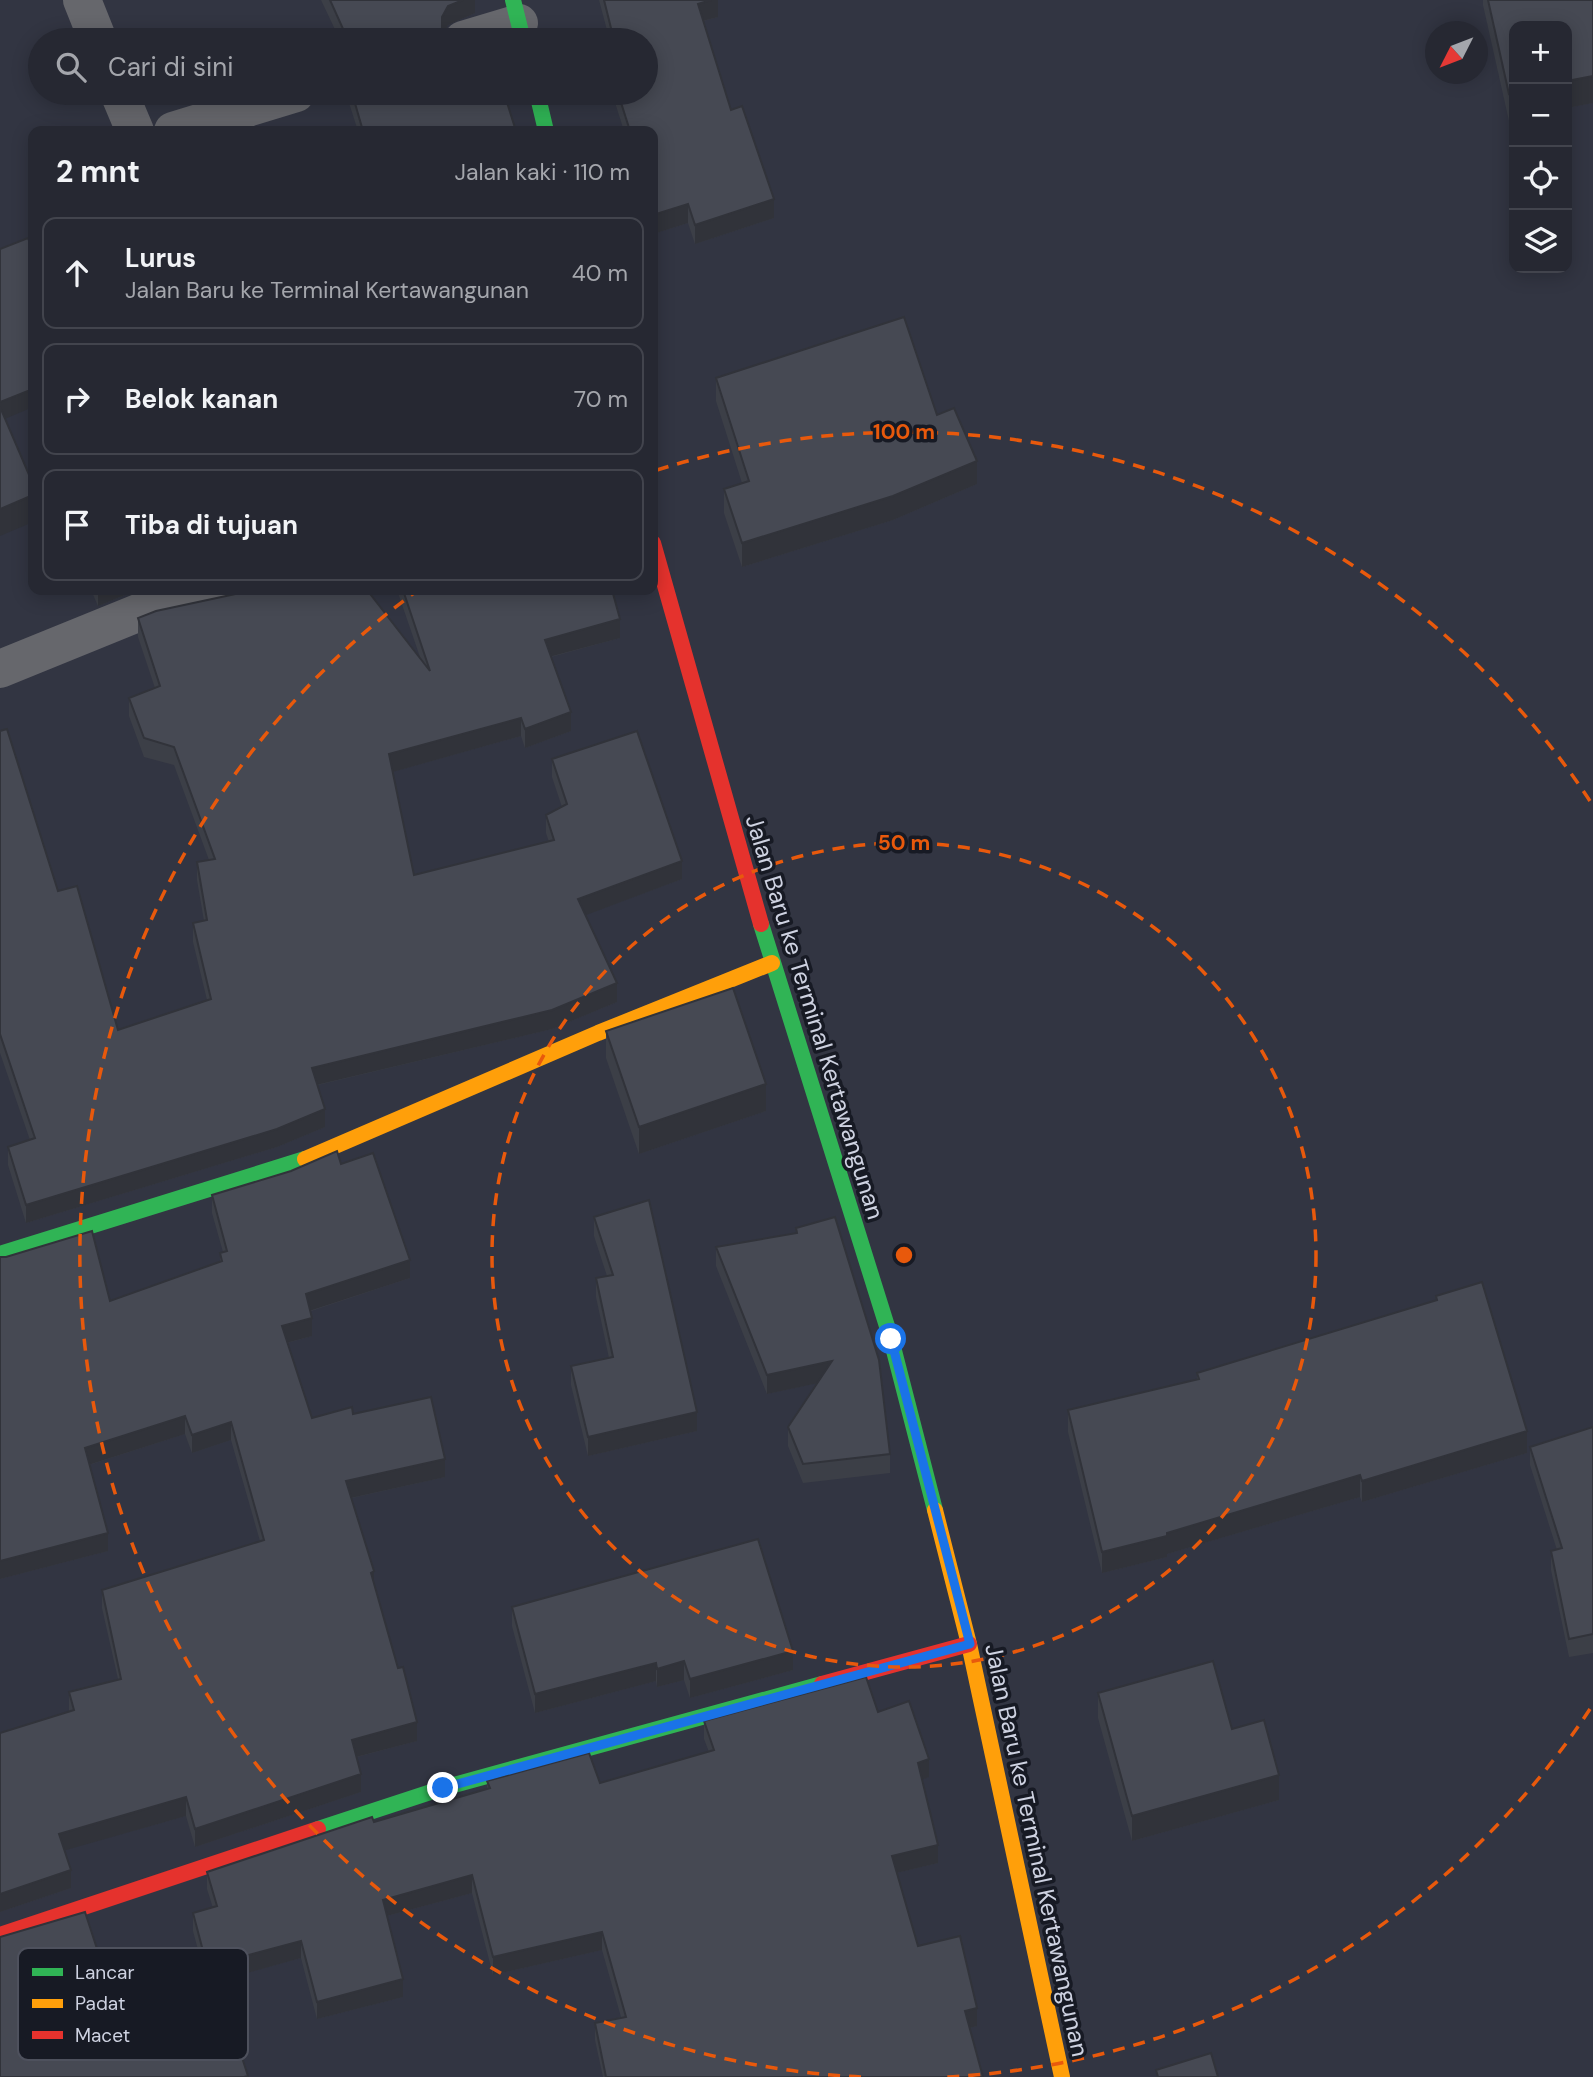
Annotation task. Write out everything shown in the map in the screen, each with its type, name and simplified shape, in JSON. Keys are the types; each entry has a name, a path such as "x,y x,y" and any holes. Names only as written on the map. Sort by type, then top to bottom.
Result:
{"street":[{"path":"82,0 93,28"},
{"path":"498,28 519,21"},
{"path":"124,105 133,126"},
{"path":"189,126 257,105"},
{"path":"540,105 546,126"},
{"name":"Jalan Baru ke Terminal Kertawangunan","path":"658,561 772,963 891,1339 970,1644 1062,2077"},
{"path":"0,669 150,608 211,595"},
{"path":"0,1254 285,1168 598,1033 772,963"},
{"path":"0,1935 443,1788 970,1644"}],"building":[{"path":"330,0 463,0 448,6 442,17 442,28 343,28"},
{"path":"604,0 711,0 698,4 731,110 742,106 774,199 695,225 688,204 658,213 658,126 628,126 622,105 658,105 658,28 611,28"},
{"path":"1488,0 1593,0 1593,76 1572,80 1572,21 1509,21 1509,94"},
{"path":"355,105 508,105 514,126 362,126"},
{"path":"28,238 28,391 0,402 0,249"},
{"path":"904,317 937,415 954,408 977,461 893,496 742,543 724,489 749,481 716,378"},
{"path":"0,407 28,472 28,497 0,509"},
{"path":"231,595 371,595 430,671 405,595 613,595 620,619 545,640 571,712 525,729 521,718 389,754 414,875 554,840 546,815 567,804 552,759 637,731 682,861 578,899 617,983 552,1010 312,1068 325,1109 277,1129 26,1205 8,1147 35,1138 0,1034 0,731 7,729 58,891 77,886 118,1030 211,999 193,923 207,920 197,862 215,859 174,747 144,738 129,698 160,686 138,618 156,611"},
{"path":"733,988 766,1084 639,1127 606,1031"},
{"path":"337,1151 341,1164 373,1153 410,1260 306,1294 312,1318 282,1326 312,1418 352,1407 353,1414 431,1397 445,1459 346,1481 374,1571 371,1573 398,1668 403,1667 417,1722 352,1740 361,1774 195,1829 186,1797 59,1834 71,1870 0,1894 0,1733 74,1710 69,1692 121,1679 102,1590 264,1540 231,1422 192,1435 185,1416 85,1448 108,1533 0,1561 0,1257 92,1231 110,1301 222,1261 220,1253 227,1251 212,1195 291,1171"},
{"path":"649,1200 697,1412 588,1437 571,1366 613,1357 596,1278 613,1275 594,1217"},
{"path":"835,1217 879,1360 890,1454 803,1464 788,1427 832,1361 767,1375 716,1247 797,1233 796,1228"},
{"path":"1482,1282 1527,1431 1362,1481 1360,1475 1167,1533 1167,1536 1102,1552 1068,1410 1199,1379 1197,1373 1437,1300 1436,1296"},
{"path":"1593,1427 1593,1634 1569,1639 1551,1551 1562,1548 1530,1447"},
{"path":"758,1539 793,1651 690,1679 684,1661 657,1669 656,1663 535,1694 512,1607"},
{"path":"1213,1661 1232,1729 1264,1720 1279,1775 1132,1816 1098,1693"},
{"path":"866,1677 878,1712 909,1701 929,1759 918,1763 938,1845 892,1856 918,1946 960,1936 977,2008 965,2011 983,2077 606,2077 595,2023 626,2017 602,1932 493,1957 472,1875 383,1900 403,1979 317,2002 301,1941 248,1955 248,1948 202,1948 193,1913 217,1906 207,1872 372,1817 374,1822 490,1788 487,1781 589,1753 600,1783 714,1750 704,1721"},
{"path":"85,1912 97,1948 18,1948 18,2060 243,2060 248,2076 0,2077 0,1937"},
{"path":"1211,2053 1218,2077 1158,2077 1156,2070"}],"traffic: fast":[{"path":"513,0 520,28"},
{"path":"540,105 545,126"},
{"path":"761,924 891,1339 935,1510"},
{"path":"0,1254 305,1159"},
{"path":"318,1829 443,1788 822,1684"}],"traffic: slow":[{"path":"305,1159 598,1033 772,963"},
{"path":"935,1510 969,1644 1062,2077"}],"traffic: jam":[{"path":"658,561 761,924"},
{"path":"822,1684 969,1644"},
{"path":"0,1935 318,1829"}],"route":[{"path":"443,1788 970,1644 891,1339"}]}
